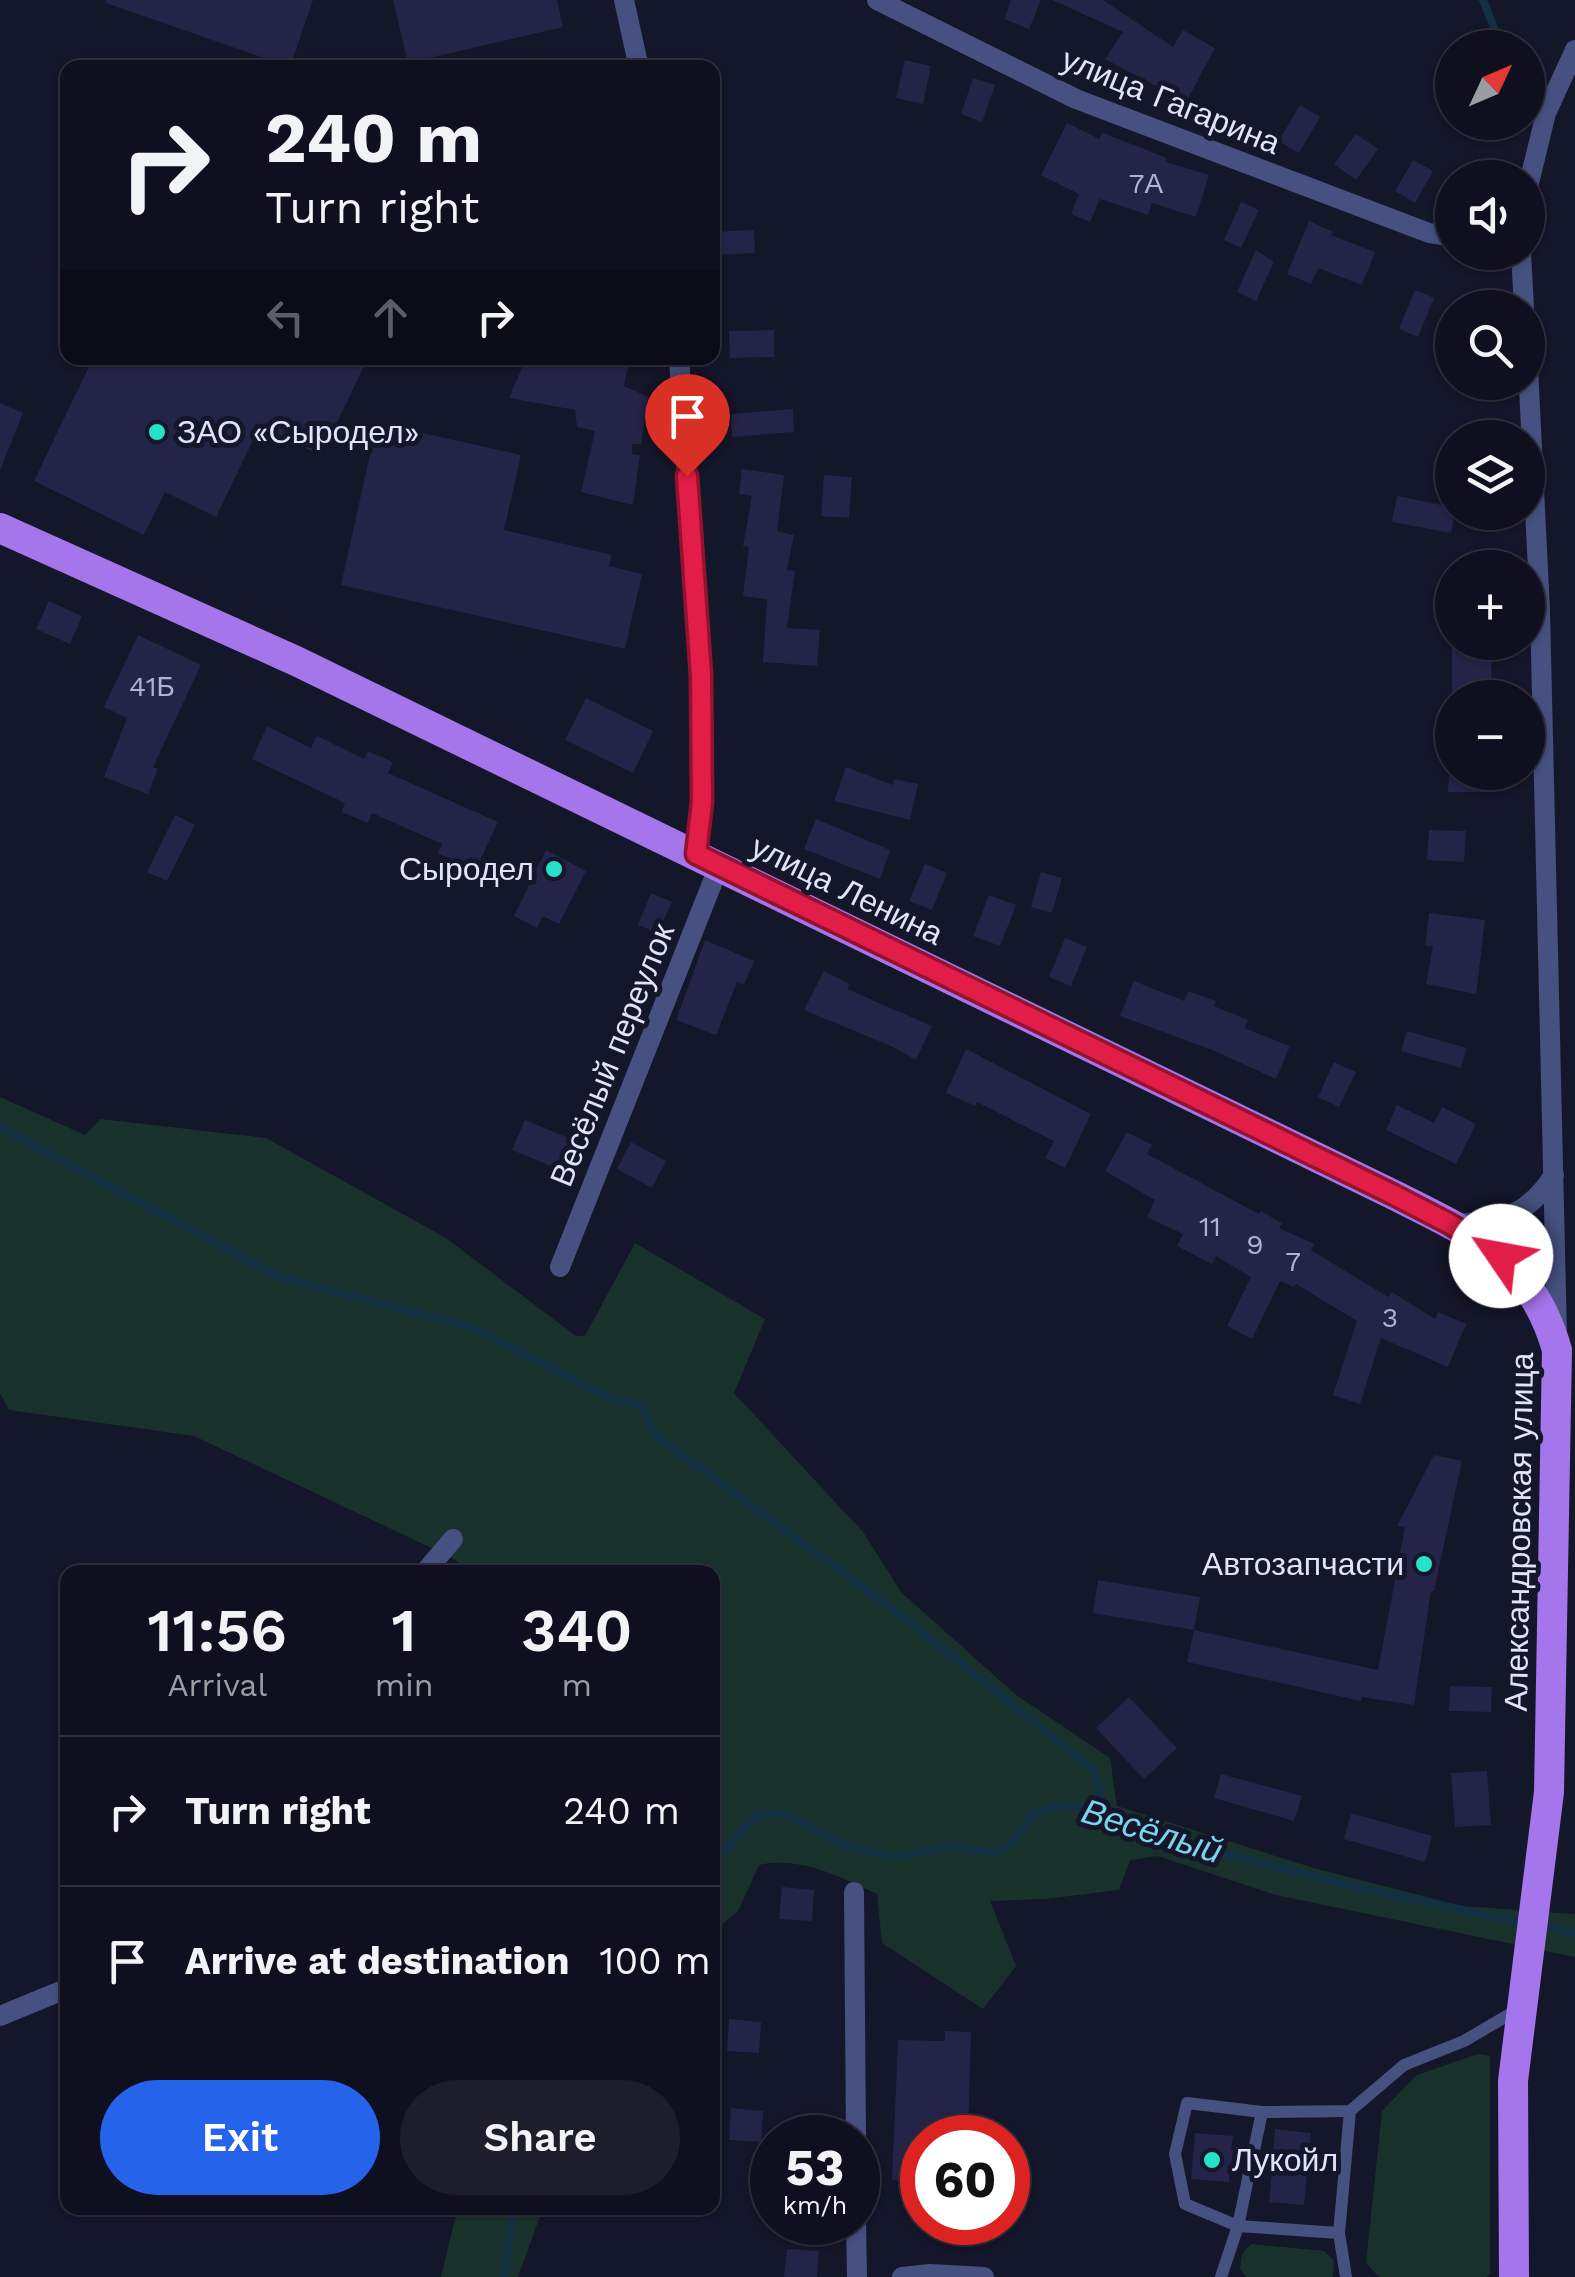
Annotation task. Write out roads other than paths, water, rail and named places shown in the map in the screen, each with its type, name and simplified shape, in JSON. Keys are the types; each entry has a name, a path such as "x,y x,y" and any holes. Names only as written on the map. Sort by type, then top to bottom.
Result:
{"main road":[{"name":"улица Ленина","path":"0,528 296,661 1450,1224 1501,1256 1522,1277 1548,1318 1557,1350"},
{"name":"Александровская улица","path":"1514,2277 1513,2081 1526,1952 1549,1792 1557,1690 1557,1350"}],"street":[{"path":"624,0 638,60"},
{"name":"улица Гагарина","path":"877,0 1076,99 1435,234"},
{"path":"1535,160 1546,113 1575,50"},
{"name":"Весёлый переулок","path":"560,1267 708,860 702,802 701,675 679,365"},
{"name":"Александровская улица","path":"1530,400 1540,611 1557,1350"},
{"path":"1450,1224 1502,1220 1522,1211 1554,1175"},
{"path":"431,1565 453,1538"},
{"path":"854,1892 856,2115"},
{"path":"0,2016 60,1991"},
{"path":"856,2245 857,2277"},
{"path":"902,2277 984,2277"}],"lane":[{"path":"1339,2233 1238,2226 1184,2204 1176,2154 1187,2103 1262,2112 1350,2111 1404,2065 1464,2042 1521,2008"},
{"path":"1346,2277 1339,2233 1350,2111"},
{"path":"1220,2277 1238,2226 1262,2112"}],"waterway":[{"path":"1483,0 1495,30"},
{"path":"0,1127 279,1277 474,1328 611,1399 642,1405 655,1435 894,1610 1095,1771 1103,1810"},
{"name":"Весёлый","path":"720,1856 757,1815 785,1814 843,1845 894,1857 951,1846 995,1853 1010,1845 1033,1813 1067,1805 1103,1810 1215,1851 1360,1888 1524,1923"},
{"name":"Весёлый","path":"1538,1926 1575,1933"},
{"name":"Весёлый","path":"504,2277 512,2215"}],"place":[{"name":"ЗАО «Сыродел»","path":"157,432"},
{"name":"Сыродел","path":"554,869"},
{"name":"Автозапчасти","path":"1424,1564"},
{"name":"Лукойл","path":"1212,2160"}]}
